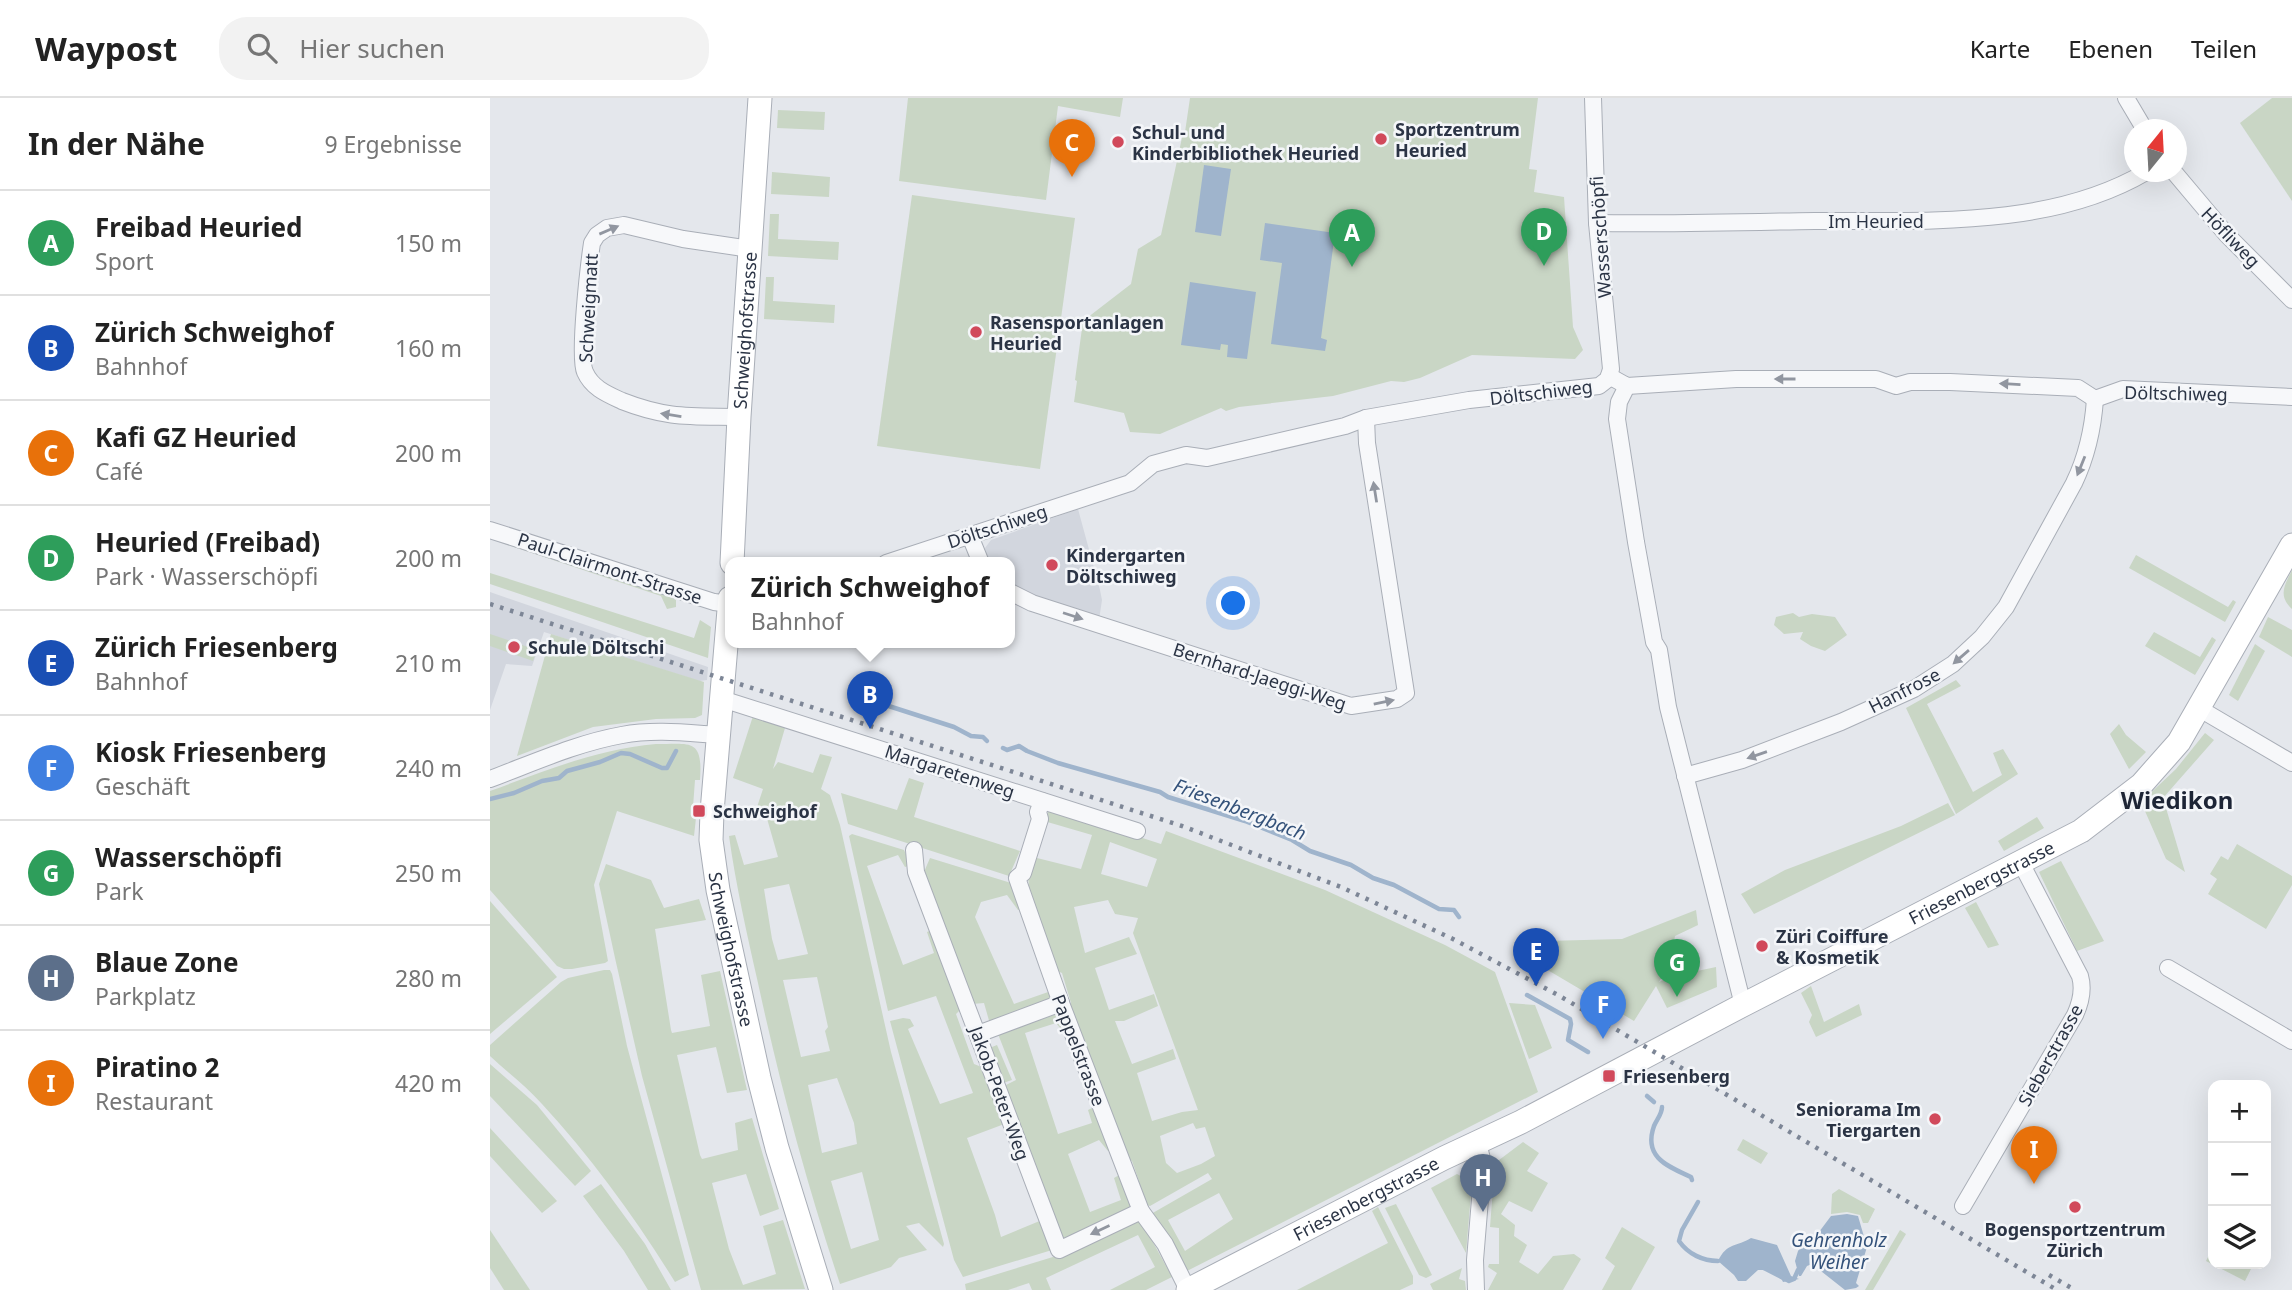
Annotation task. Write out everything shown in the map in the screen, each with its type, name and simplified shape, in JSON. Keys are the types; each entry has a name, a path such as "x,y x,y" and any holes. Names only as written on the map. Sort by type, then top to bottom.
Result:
{"street":[{"name":"Schweighofstrasse","path":"732,557 738,417 760,98"},
{"name":"Wasserschöpfi","path":"1593,98 1597,223 1611,358 1609,376"},
{"path":"2126,98 2138,119"},
{"name":"Im Heuried","path":"1597,223 1937,220 2007,216 2093,195 2124,182"},
{"name":"Höfliweg","path":"2182,182 2227,235 2292,300"},
{"name":"Schweigmatt","path":"738,417 665,415 641,408 595,387 583,366 585,310 592,243 597,235 612,225 626,225 682,239 750,249"},
{"name":"Döltschiweg","path":"905,557 1130,483 1153,464 1186,455 1207,458 1345,426 1366,418 1469,400 1593,389 1603,384 1609,376 1632,385"},
{"path":"1743,1005 1668,707 1659,650 1654,642 1617,419 1619,402 1632,385 1737,379 1876,379 1896,386 1910,382 1950,382 2078,388 2095,400"},
{"name":"Döltschiweg","path":"2095,400 2123,389 2292,397"},
{"name":"Hanfrose","path":"1685,776 1742,761 1841,722 1914,689 1938,675 1970,649 2006,607 2081,469 2090,439 2095,400"},
{"name":"Bernhard-Jaeggi-Weg","path":"1015,594 1032,603 1351,706 1397,699 1406,693 1367,443 1366,418"},
{"name":"Paul-Clairmont-Strasse","path":"490,530 725,605"},
{"path":"970,536 979,557"},
{"name":"Friesenbergstrasse","path":"1188,1290 1637,1062 2081,831 2130,793 2169,755 2200,709 2292,545"},
{"name":"Schweighofstrasse","path":"726,648 711,840 718,890 777,1149 821,1290"},
{"name":"Margaretenweg","path":"722,699 1137,831"},
{"path":"2200,709 2292,763"},
{"path":"490,779 592,741 624,734 719,734"},
{"name":"Pappelstrasse","path":"1042,801 1038,812 1040,819 1023,873 1017,878 1061,1003 1141,1211 1165,1244 1188,1290"},
{"name":"Jakob-Peter-Weg","path":"915,850 916,872 1059,1250 1141,1211"},
{"name":"Sieberstrasse","path":"1963,1206 2076,1015 2081,1000 2080,976 2021,863"},
{"path":"2168,968 2292,1041"},
{"path":"978,1034 1061,1003"},
{"path":"1476,1290 1475,1260 1483,1163 1478,1143"}],"shaded area":[{"name":"Kindergarten Döltschiweg","path":"1078,509 1102,600 1099,620 1015,588 1015,557 986,557 985,548 991,540"},
{"path":"490,592 708,667 707,680 699,681 544,632 532,666 506,664 490,710"}],"green space":[{"path":"908,98 1123,98 1120,117 1058,106 1046,200 899,181"},
{"path":"1190,98 1538,98 1529,169 1537,170 1534,192 1564,197 1573,327 1583,350 1575,359 1472,355 1420,378 1404,382 1391,381 1333,396 1239,407 1226,411 1221,408 1160,434 1130,432 1124,413 1074,402 1083,321 1131,284 1138,249 1161,235 1185,132"},
{"path":"2272,98 2292,98 2292,201 2240,123"},
{"path":"778,110 825,112 824,130 777,128"},
{"path":"772,172 830,177 829,197 771,194"},
{"name":"Rasensportanlagen Heuried","path":"912,195 1075,218 1040,469 877,446"},
{"path":"770,214 779,214 778,239 839,242 838,260 768,256"},
{"path":"766,277 774,277 773,301 835,305 834,323 764,319"},
{"path":"490,539 670,597 676,600 676,607 667,609 661,596"},
{"path":"2136,555 2228,607 2233,600 2236,602 2225,622 2129,568"},
{"path":"2292,570 2292,609 2284,595"},
{"path":"490,573 694,638 700,620 711,627 708,658 490,584"},
{"path":"1793,613 1799,617 1812,614 1835,617 1847,635 1825,651 1811,646 1800,639 1803,632 1784,634 1774,625 1776,617"},
{"path":"2268,617 2292,630 2292,657 2259,637"},
{"path":"2154,632 2200,657 2212,637 2216,640 2195,675 2145,646"},
{"path":"490,634 537,650 533,661 490,646"},
{"path":"551,634 704,682 702,715 695,718 656,719 593,727 517,756"},
{"path":"2255,644 2265,651 2238,701 2229,695"},
{"path":"1956,680 1961,686 1927,704 1973,792 2002,775 1993,753 2003,749 2018,774 1956,814 1906,708"},
{"path":"753,716 785,728 773,769 778,762 813,773 820,754 832,757 821,789 830,795 840,825 891,1052 944,1244 943,1247 919,1223 906,1226 927,1250 899,1258 891,1267 840,1284 805,1172 775,1059 742,910 729,836 735,835 744,865 778,857 766,815 756,810 763,789 733,778","holes":["789,884 808,954 778,960 764,889","817,977 828,1027 825,1031 830,1051 801,1057 783,980","837,1078 854,1123 857,1144 822,1153 808,1085","862,1172 879,1240 851,1249 831,1181"]},
{"path":"2119,724 2126,735 2146,752 2129,769 2110,734"},
{"path":"2205,733 2214,740 2163,798 2185,872 2166,859 2141,802 2176,769"},
{"path":"656,744 686,744 697,750 700,780 695,780 693,807 697,809 694,836 617,811 594,885 608,961 564,969 557,966 490,890 490,791 592,756"},
{"path":"909,778 924,783 914,817 1020,851 1009,876 848,824 841,793 897,810"},
{"path":"1948,803 1955,815 1754,914 1741,894 1785,870 1901,826"},
{"path":"1050,808 1161,844 1166,831 1325,890 1445,945 1495,972 1538,1092 1185,1272 1151,1214 1212,1179 1208,1173 1150,1206 1144,1204 1136,1188 1139,1181 1132,1161 1123,1156 1109,1115 1111,1110 1068,1008 1071,1003 1062,973 1055,970 1041,934 1043,927 1029,884 1033,857 1081,869 1092,835 1044,821","holes":["1110,842 1157,859 1147,887 1101,874","1108,900 1115,914 1138,918 1133,933 1198,1110 1152,1121 1137,1073 1176,1059 1173,1049 1132,1064 1115,1021 1124,1021 1158,1006 1154,994 1109,1010 1095,968 1137,954 1129,937 1085,953 1074,907","1193,1123 1196,1129 1205,1127 1215,1156 1177,1173 1166,1163 1160,1136","1219,1193 1233,1219 1185,1251 1168,1220"]},
{"path":"2037,817 2044,828 2004,851 1998,841"},
{"path":"852,834 904,850 911,865 905,867 898,855 867,866 903,965 934,953 927,932 934,929 963,1007 956,1014 974,1064 984,1068 1007,1123 967,1138 1001,1237 1042,1220 1052,1250 963,1277 954,1260 890,1021 910,1019 914,1026 908,1029 940,1104 973,1093 936,996 888,1011 849,836"},
{"path":"2237,844 2292,876 2292,885 2266,929 2208,894 2217,879 2210,874 2221,856 2228,860"},
{"path":"930,858 1011,883 1024,908 1018,910 1007,895 981,902 975,917 1014,1004 1051,991 1055,998 990,1024 984,1003 972,1004 924,872"},
{"path":"2061,861 2104,941 2077,951 2039,872"},
{"path":"606,864 651,880 664,908 699,899 706,920 655,929 671,1030 672,1033 710,1026 701,975 720,971 747,1090 727,1093 716,1047 677,1055 700,1155 702,1159 738,1150 735,1123 752,1118 779,1209 760,1216 746,1174 712,1183 729,1249 743,1285 776,1274 763,1226 783,1220 805,1289 701,1290 642,1076 615,958 599,884"},
{"path":"490,901 557,977 490,1034"},
{"path":"1976,902 1999,945 1988,948 1965,908"},
{"path":"1696,910 1698,925 1675,936 1670,963 1659,982 1669,977 1716,967 1717,987 1667,1008 1656,986 1634,1021 1529,959 1546,941 1622,939"},
{"path":"610,970 612,974 627,1046 689,1275 675,1282 596,1167 536,1097 490,1056 490,1045 561,982"},
{"path":"1811,986 1824,1022 1859,1004 1862,1015 1816,1037 1809,1022 1812,1015 1801,993"},
{"path":"1509,1003 1535,1005 1552,1048 1529,1059"},
{"path":"1054,1015 1061,1016 1067,1028 1061,1029 1056,1023 1025,1033 1058,1134 1092,1123 1088,1110 1096,1106 1113,1150 1108,1151 1099,1140 1068,1154 1090,1212 1121,1200 1114,1178 1121,1174 1132,1205 1128,1213 1064,1239 1057,1231 1004,1086 1016,1080 998,1034"},
{"path":"997,1045 1012,1080 1000,1084 987,1049"},
{"path":"490,1064 537,1105 591,1171 575,1186 490,1096"},
{"path":"490,1128 557,1201 542,1213 490,1156"},
{"path":"1743,1139 1768,1153 1761,1164 1737,1150"},
{"path":"1523,1142 1539,1153 1527,1171 1548,1183 1532,1212 1509,1201 1501,1214 1515,1225 1514,1236 1527,1245 1519,1262 1538,1274 1553,1256 1574,1254 1581,1259 1563,1290 1488,1290 1497,1273 1488,1267 1489,1264 1499,1264 1499,1228 1490,1227 1495,1163"},
{"path":"1457,1174 1472,1182 1466,1253 1431,1188"},
{"path":"601,1184 645,1244 671,1290 648,1290 624,1251 583,1196"},
{"path":"1839,1189 1875,1209 1868,1223 1863,1223 1860,1215 1847,1212 1831,1214 1832,1194"},
{"path":"1396,1204 1432,1275 1426,1278 1419,1275 1385,1208"},
{"path":"1378,1207 1413,1276 1413,1284 1400,1290 1297,1290 1388,1243 1372,1211"},
{"path":"1134,1221 1142,1222 1172,1277 1146,1290 1110,1290 1155,1267 1138,1235 1046,1278 1051,1290 1032,1290 1029,1283 1008,1290 966,1290 965,1284 1066,1253"},
{"path":"1622,1227 1655,1247 1631,1290 1602,1290 1615,1266 1605,1258"},
{"path":"490,1230 530,1290 504,1290 490,1268"},
{"path":"1900,1230 1906,1234 1873,1290 1865,1290"},
{"path":"1462,1268 1459,1279 1465,1281 1466,1290 1433,1290 1430,1284"},
{"path":"2222,1269 2251,1269 2245,1281"}],"water":[{"path":"1204,165 1231,169 1221,236 1195,232"},
{"path":"1265,223 1335,233 1321,338 1327,340 1325,351 1271,344 1282,263 1260,260"},
{"path":"1190,282 1256,292 1247,359 1227,357 1228,345 1221,344 1220,350 1181,345"},
{"name":"Gehrenholz Weiher","path":"1831,1216 1858,1216 1867,1247 1856,1283 1859,1286 1845,1290 1812,1264 1799,1276 1795,1261 1806,1239 1819,1232"},
{"name":"Gehrenholz Weiher","path":"1751,1238 1777,1245 1791,1276 1799,1279 1783,1282 1779,1275 1773,1272 1758,1270 1746,1281 1738,1281 1718,1261 1729,1248"}],"waterway":[{"name":"Friesenbergbach","path":"861,695 954,727 971,736 983,737 987,741"},
{"name":"Friesenbergbach","path":"1003,748 1007,750 1019,746 1058,763 1160,792 1168,797 1245,821 1292,840 1310,851 1351,865 1439,909 1454,910 1459,917"},
{"name":"Friesenbergbach","path":"490,799 559,778 567,771 621,753 667,768 676,751"},
{"name":"Friesenbergbach","path":"1527,995 1570,1019 1568,1040 1588,1052"},
{"name":"Friesenbergbach","path":"1647,1096 1654,1102"},
{"name":"Friesenbergbach","path":"1662,1107 1651,1137 1652,1146 1659,1159 1692,1180"},
{"name":"Friesenbergbach","path":"1698,1202 1682,1230 1679,1241 1696,1256 1718,1261"},
{"name":"Friesenbergbach","path":"1764,1268 1789,1281 1794,1279 1798,1270"}],"railway":[{"path":"490,604 1182,826 1341,887 1453,939 1558,995 2057,1290"},
{"path":"2049,1275 2075,1290"}],"place":[{"name":"Sportzentrum Heuried","path":"1381,139"},
{"name":"Schul- und Kinderbibliothek Heuried","path":"1118,142"},
{"name":"Kafi GZ Heuried","path":"1072,177"},
{"name":"Heuried (Freibad)","path":"1544,266"},
{"name":"Freibad Heuried","path":"1352,267"},
{"name":"Rasensportanlagen Heuried","path":"976,332"},
{"name":"Kindergarten Döltschiweg","path":"1052,565"},
{"name":"Schule Döltschi","path":"514,647"},
{"name":"Zürich Schweighof","path":"870,729"},
{"name":"Schweighof","path":"699,811"},
{"name":"Züri Coiffure & Kosmetik","path":"1762,946"},
{"name":"Zürich Friesenberg","path":"1536,986"},
{"name":"Wasserschöpfi","path":"1677,997"},
{"name":"Kiosk Friesenberg","path":"1603,1039"},
{"name":"Friesenberg","path":"1609,1076"},
{"name":"Seniorama Im Tiergarten","path":"1935,1119"},
{"name":"Piratino 2","path":"2034,1184"},
{"name":"Bogensportzentrum Zürich","path":"2075,1207"},
{"name":"Blaue Zone","path":"1483,1212"}],"district":[{"name":"Wiedikon","path":"2177,799"}]}
